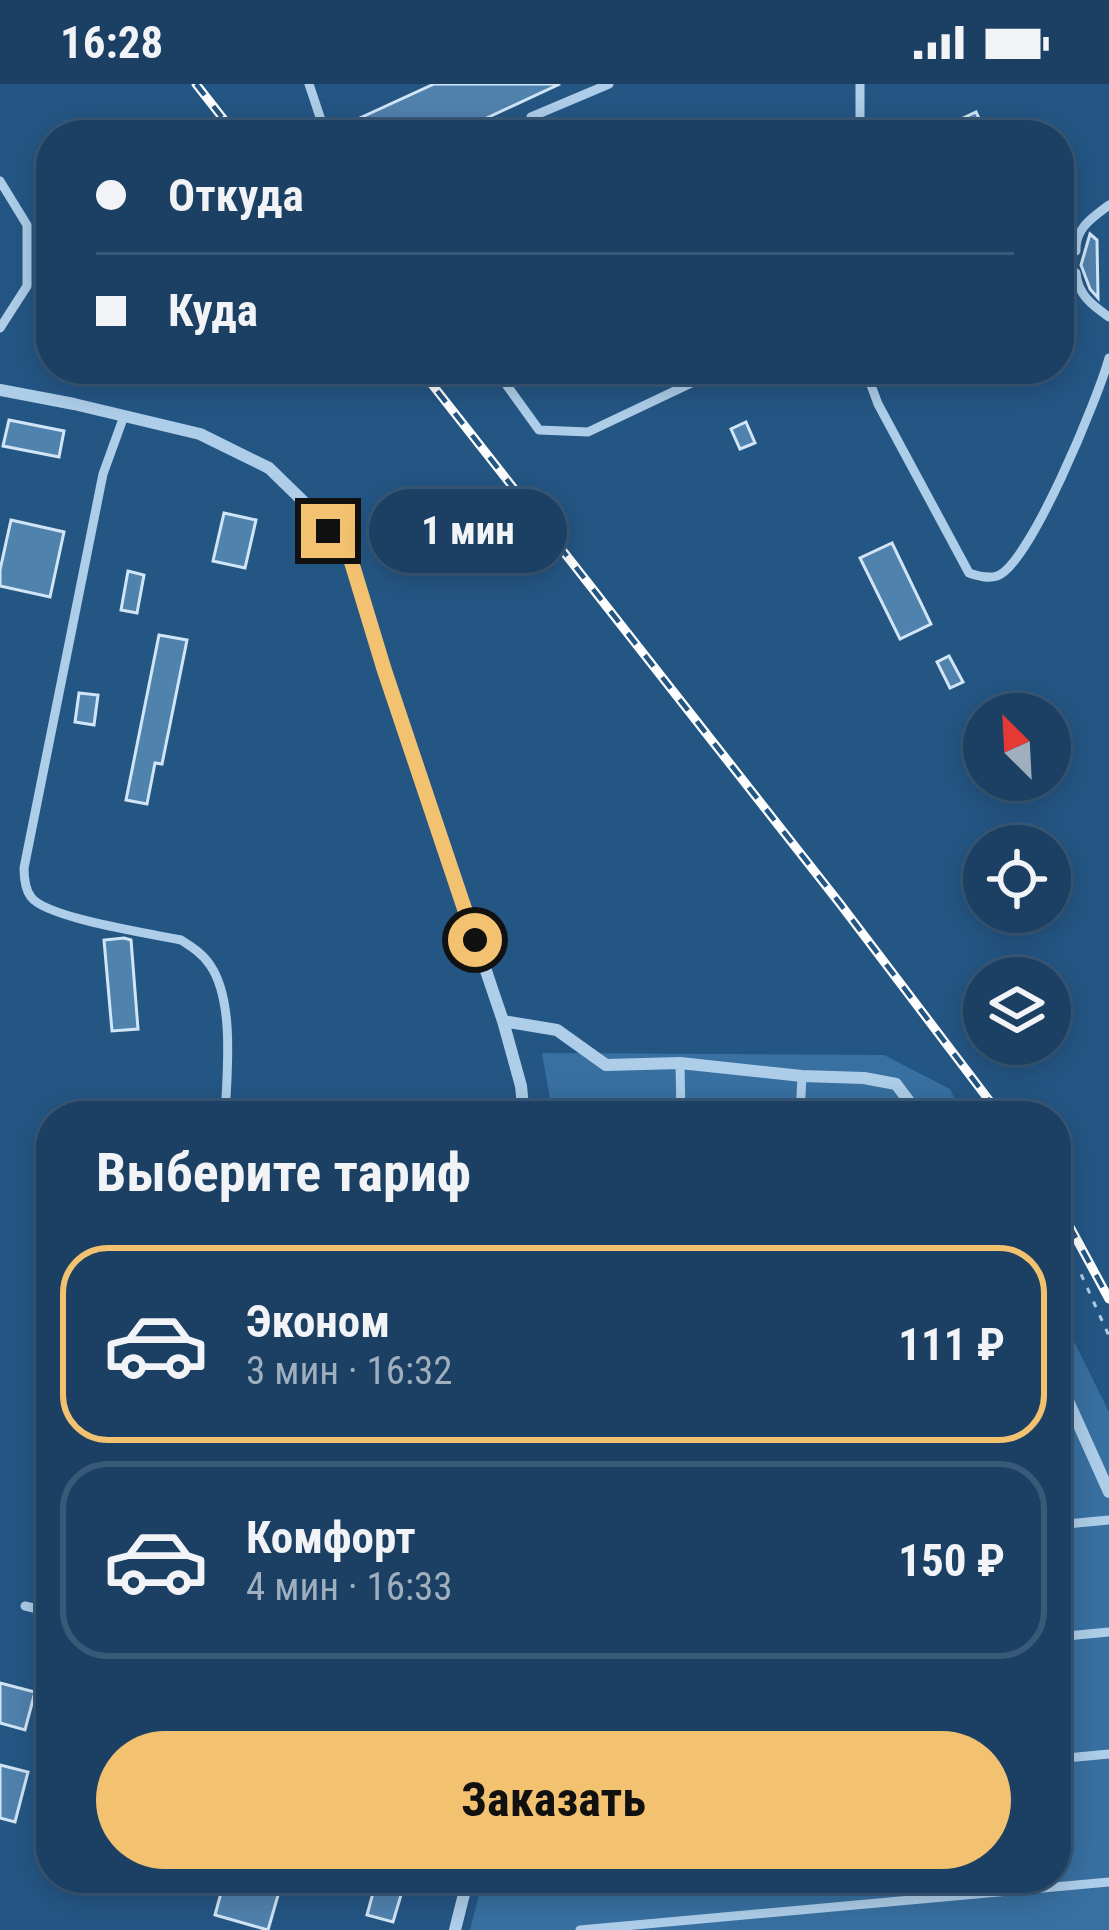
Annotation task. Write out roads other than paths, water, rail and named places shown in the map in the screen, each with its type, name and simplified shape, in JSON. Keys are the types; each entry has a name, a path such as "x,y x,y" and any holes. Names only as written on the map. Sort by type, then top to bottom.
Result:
{"street":[{"path":"0,390 200,434 269,468 350,557 502,1021 522,1101"},
{"path":"502,1021 557,1030 605,1064 680,1063 864,1078 896,1084 909,1101"},
{"path":"1071,1408 1109,1492"},
{"path":"455,1930 464,1893"}],"lane":[{"path":"309,84 321,120"},
{"path":"532,117 609,84"},
{"path":"860,84 860,120"},
{"path":"0,181 27,225 27,286 0,328"},
{"path":"1076,251 1075,239 1083,225 1109,205"},
{"path":"1076,273 1077,287 1109,317"},
{"path":"871,384 969,573 994,578 1018,557 1070,464 1109,358"},
{"path":"506,384 539,430 588,432 689,384"},
{"path":"124,416 103,474 24,868 25,883 32,899 51,911 181,940 210,964 224,1008 227,1101"},
{"path":"680,1063 681,1101"},
{"path":"801,1101 802,1076"},
{"path":"1071,1423 1077,1422"},
{"path":"1071,1524 1109,1520"},
{"path":"25,1606 36,1609"},
{"path":"1071,1635 1109,1631"},
{"path":"1071,1758 1109,1754"},
{"path":"1071,1885 1109,1882"},
{"path":"580,1930 988,1893"}],"railway":[{"path":"196,84 224,120"},
{"path":"432,384 990,1101"},
{"path":"1071,1229 1109,1299"}]}
